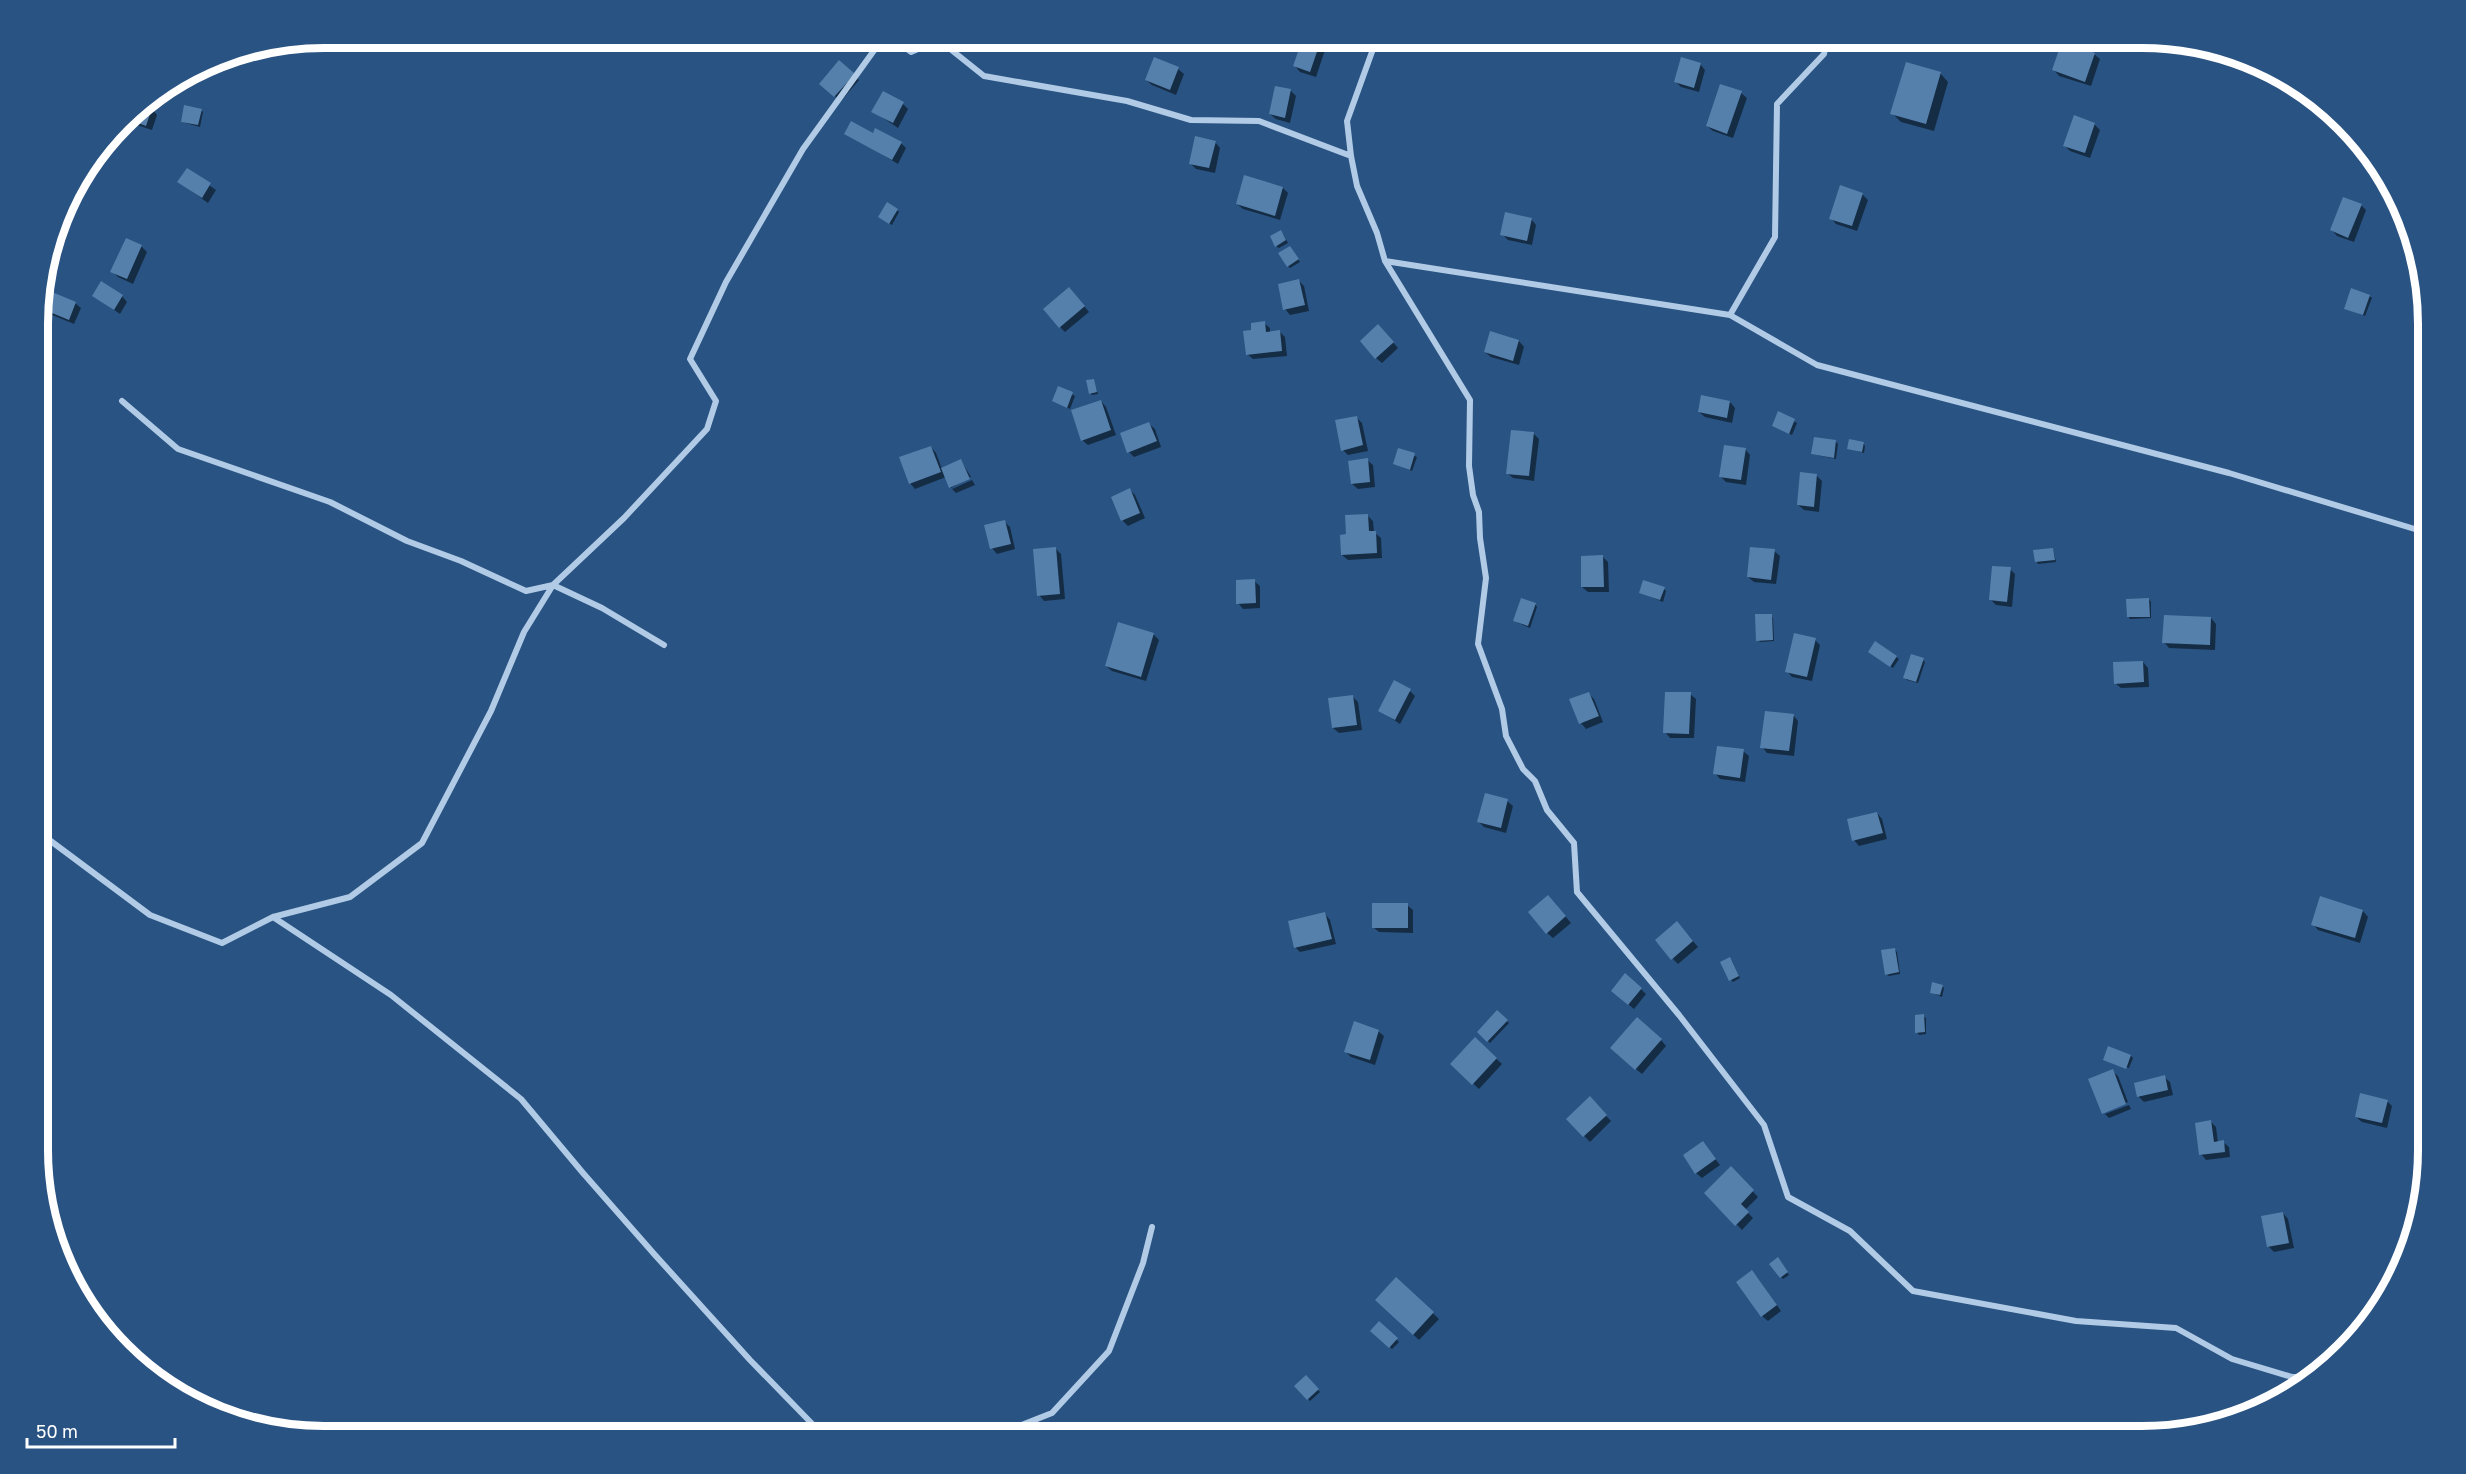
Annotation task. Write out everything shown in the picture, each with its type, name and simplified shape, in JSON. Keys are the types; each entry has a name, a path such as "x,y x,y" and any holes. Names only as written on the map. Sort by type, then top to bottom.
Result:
{"street":[{"path":"48,839 150,915 222,943 273,917 350,897 422,843 490,711 524,632 553,585 624,518 707,429 716,401 690,359 701,333 726,282 803,149 876,48"},
{"path":"906,48 911,52 920,48"},
{"path":"950,48 984,76 1127,101 1191,120 1259,122 1351,156"},
{"path":"1373,48 1347,122 1351,156 1357,186 1377,233 1384,261 1470,400 1469,466 1473,495 1479,512 1486,578 1478,644 1502,709 1506,736 1523,769 1535,781 1547,810 1574,843 1577,892 1679,1015 1764,1125 1788,1197 1850,1231 1913,1291 2076,1321 2176,1328 2232,1359 2292,1377 2300,1377"},
{"path":"1730,315 1775,237 1777,104 1824,54 1825,48"},
{"path":"1384,261 1730,315 1817,366 2229,473 2418,530"},
{"path":"122,401 178,449 330,502 407,541 460,561 526,591 553,585 602,608 664,645"},
{"path":"273,917 391,995 521,1099 655,1255 750,1360 814,1426"},
{"path":"1019,1426 1052,1413 1109,1351 1143,1263 1152,1227"},
{"path":"2292,1377 2295,1381"}],"building":[{"path":"1299,48 1318,48 1310,72 1293,66"},
{"path":"2060,48 2081,48 2095,53 2085,82 2052,70"},
{"path":"1154,57 1179,67 1170,90 1145,80"},
{"path":"1681,57 1701,63 1694,88 1674,82"},
{"path":"839,60 855,74 834,97 819,84"},
{"path":"1906,62 1941,72 1926,124 1890,114"},
{"path":"1720,84 1742,91 1727,134 1706,126"},
{"path":"1275,86 1291,89 1285,118 1269,114"},
{"path":"883,91 904,102 893,123 871,112"},
{"path":"184,105 202,109 198,125 181,122"},
{"path":"152,108 146,126 136,122"},
{"path":"2074,115 2095,123 2085,153 2063,146"},
{"path":"851,121 873,133 875,128 902,142 892,160 844,134"},
{"path":"1195,136 1216,141 1209,168 1189,164"},
{"path":"187,168 211,183 202,198 177,182"},
{"path":"1244,175 1283,187 1275,216 1236,204"},
{"path":"1840,185 1863,193 1852,226 1829,219"},
{"path":"2343,197 2362,204 2348,238 2330,230"},
{"path":"887,202 898,209 889,224 878,217"},
{"path":"1505,212 1532,218 1527,241 1500,235"},
{"path":"1281,230 1286,240 1275,247 1270,236"},
{"path":"126,238 142,245 127,279 110,272"},
{"path":"1290,246 1299,259 1287,267 1278,253"},
{"path":"1299,279 1305,305 1283,310 1278,284"},
{"path":"101,281 123,295 114,310 92,296"},
{"path":"1069,287 1085,306 1059,328 1043,309"},
{"path":"2351,288 2370,295 2363,315 2344,309"},
{"path":"50,291 76,302 69,320 49,312"},
{"path":"1265,321 1266,332 1280,330 1282,351 1246,355 1243,331 1251,330 1251,323"},
{"path":"1378,324 1394,342 1375,359 1360,341"},
{"path":"1490,331 1519,340 1513,361 1484,352"},
{"path":"1094,379 1097,392 1089,394 1086,380"},
{"path":"1058,386 1073,392 1067,408 1052,401"},
{"path":"1701,395 1730,401 1727,418 1698,412"},
{"path":"1101,400 1111,430 1081,441 1071,410"},
{"path":"1778,411 1795,419 1789,434 1772,426"},
{"path":"1357,416 1363,445 1341,451 1335,420"},
{"path":"1149,422 1157,441 1127,453 1120,433"},
{"path":"1511,430 1534,432 1529,476 1506,474"},
{"path":"1814,437 1836,440 1834,458 1811,454"},
{"path":"1849,439 1864,442 1862,452 1847,449"},
{"path":"1724,445 1746,448 1741,480 1719,477"},
{"path":"931,446 941,472 909,484 899,457"},
{"path":"1398,448 1415,453 1410,470 1393,464"},
{"path":"1368,458 1370,482 1351,484 1348,461"},
{"path":"961,459 970,479 949,488 941,468"},
{"path":"1800,472 1817,474 1814,507 1797,505"},
{"path":"1130,488 1140,513 1121,521 1111,497"},
{"path":"1368,514 1369,531 1376,531 1377,553 1341,555 1340,535 1346,534 1345,515"},
{"path":"1005,520 1011,544 990,549 984,525"},
{"path":"1056,547 1060,594 1037,596 1033,549"},
{"path":"1750,547 1775,549 1771,580 1747,577"},
{"path":"2053,548 2055,560 2035,562 2033,550"},
{"path":"1603,555 1604,587 1581,587 1581,556"},
{"path":"1992,566 2011,567 2007,602 1989,600"},
{"path":"1255,579 1256,603 1236,604 1236,580"},
{"path":"1643,580 1665,587 1660,600 1639,593"},
{"path":"1521,598 1536,603 1528,626 1513,621"},
{"path":"2149,598 2150,617 2127,617 2126,599"},
{"path":"1755,614 1772,614 1773,640 1756,641"},
{"path":"2164,615 2211,617 2210,645 2162,643"},
{"path":"1118,622 1154,633 1141,677 1105,666"},
{"path":"1794,633 1816,638 1807,677 1785,672"},
{"path":"1875,641 1897,656 1890,667 1868,652"},
{"path":"1911,654 1924,658 1916,682 1903,678"},
{"path":"2143,661 2144,682 2114,684 2113,662"},
{"path":"1394,680 1411,689 1395,720 1378,711"},
{"path":"1589,692 1599,716 1579,724 1569,699"},
{"path":"1665,692 1691,692 1689,734 1663,733"},
{"path":"1353,695 1357,725 1332,728 1328,698"},
{"path":"1765,711 1794,714 1789,751 1760,748"},
{"path":"1717,746 1744,749 1740,778 1713,774"},
{"path":"1485,793 1508,799 1501,828 1477,822"},
{"path":"1877,812 1883,833 1852,841 1847,819"},
{"path":"1548,895 1566,916 1546,934 1528,912"},
{"path":"2320,896 2363,910 2355,938 2311,925"},
{"path":"1372,903 1408,903 1408,928 1372,928"},
{"path":"1325,912 1332,939 1294,948 1288,921"},
{"path":"1677,921 1693,941 1671,960 1655,940"},
{"path":"1895,948 1899,972 1885,975 1881,950"},
{"path":"1730,957 1739,976 1729,981 1720,962"},
{"path":"1625,973 1642,988 1628,1005 1611,991"},
{"path":"1932,982 1943,985 1940,995 1930,993"},
{"path":"1497,1010 1508,1020 1487,1042 1477,1032"},
{"path":"1924,1014 1925,1032 1915,1033 1915,1015"},
{"path":"1637,1017 1662,1039 1635,1070 1610,1048"},
{"path":"1354,1021 1379,1030 1370,1060 1344,1052"},
{"path":"1475,1037 1497,1058 1472,1085 1450,1064"},
{"path":"2108,1046 2131,1055 2126,1069 2103,1060"},
{"path":"2113,1069 2126,1104 2102,1114 2088,1079"},
{"path":"2165,1075 2168,1090 2137,1097 2134,1083"},
{"path":"2360,1093 2388,1100 2382,1123 2355,1117"},
{"path":"1590,1096 1607,1115 1583,1137 1566,1119"},
{"path":"2211,1120 2214,1142 2224,1140 2225,1152 2199,1155 2195,1123"},
{"path":"1703,1141 1716,1159 1695,1174 1683,1155"},
{"path":"1731,1166 1754,1190 1741,1204 1749,1212 1735,1226 1704,1193"},
{"path":"2283,1212 2289,1243 2267,1247 2261,1216"},
{"path":"1778,1257 1788,1272 1780,1278 1769,1264"},
{"path":"1752,1270 1777,1305 1761,1317 1736,1282"},
{"path":"1396,1277 1434,1312 1413,1335 1375,1300"},
{"path":"1379,1321 1398,1338 1389,1348 1370,1331"},
{"path":"1306,1375 1319,1389 1307,1400 1294,1386"}]}
